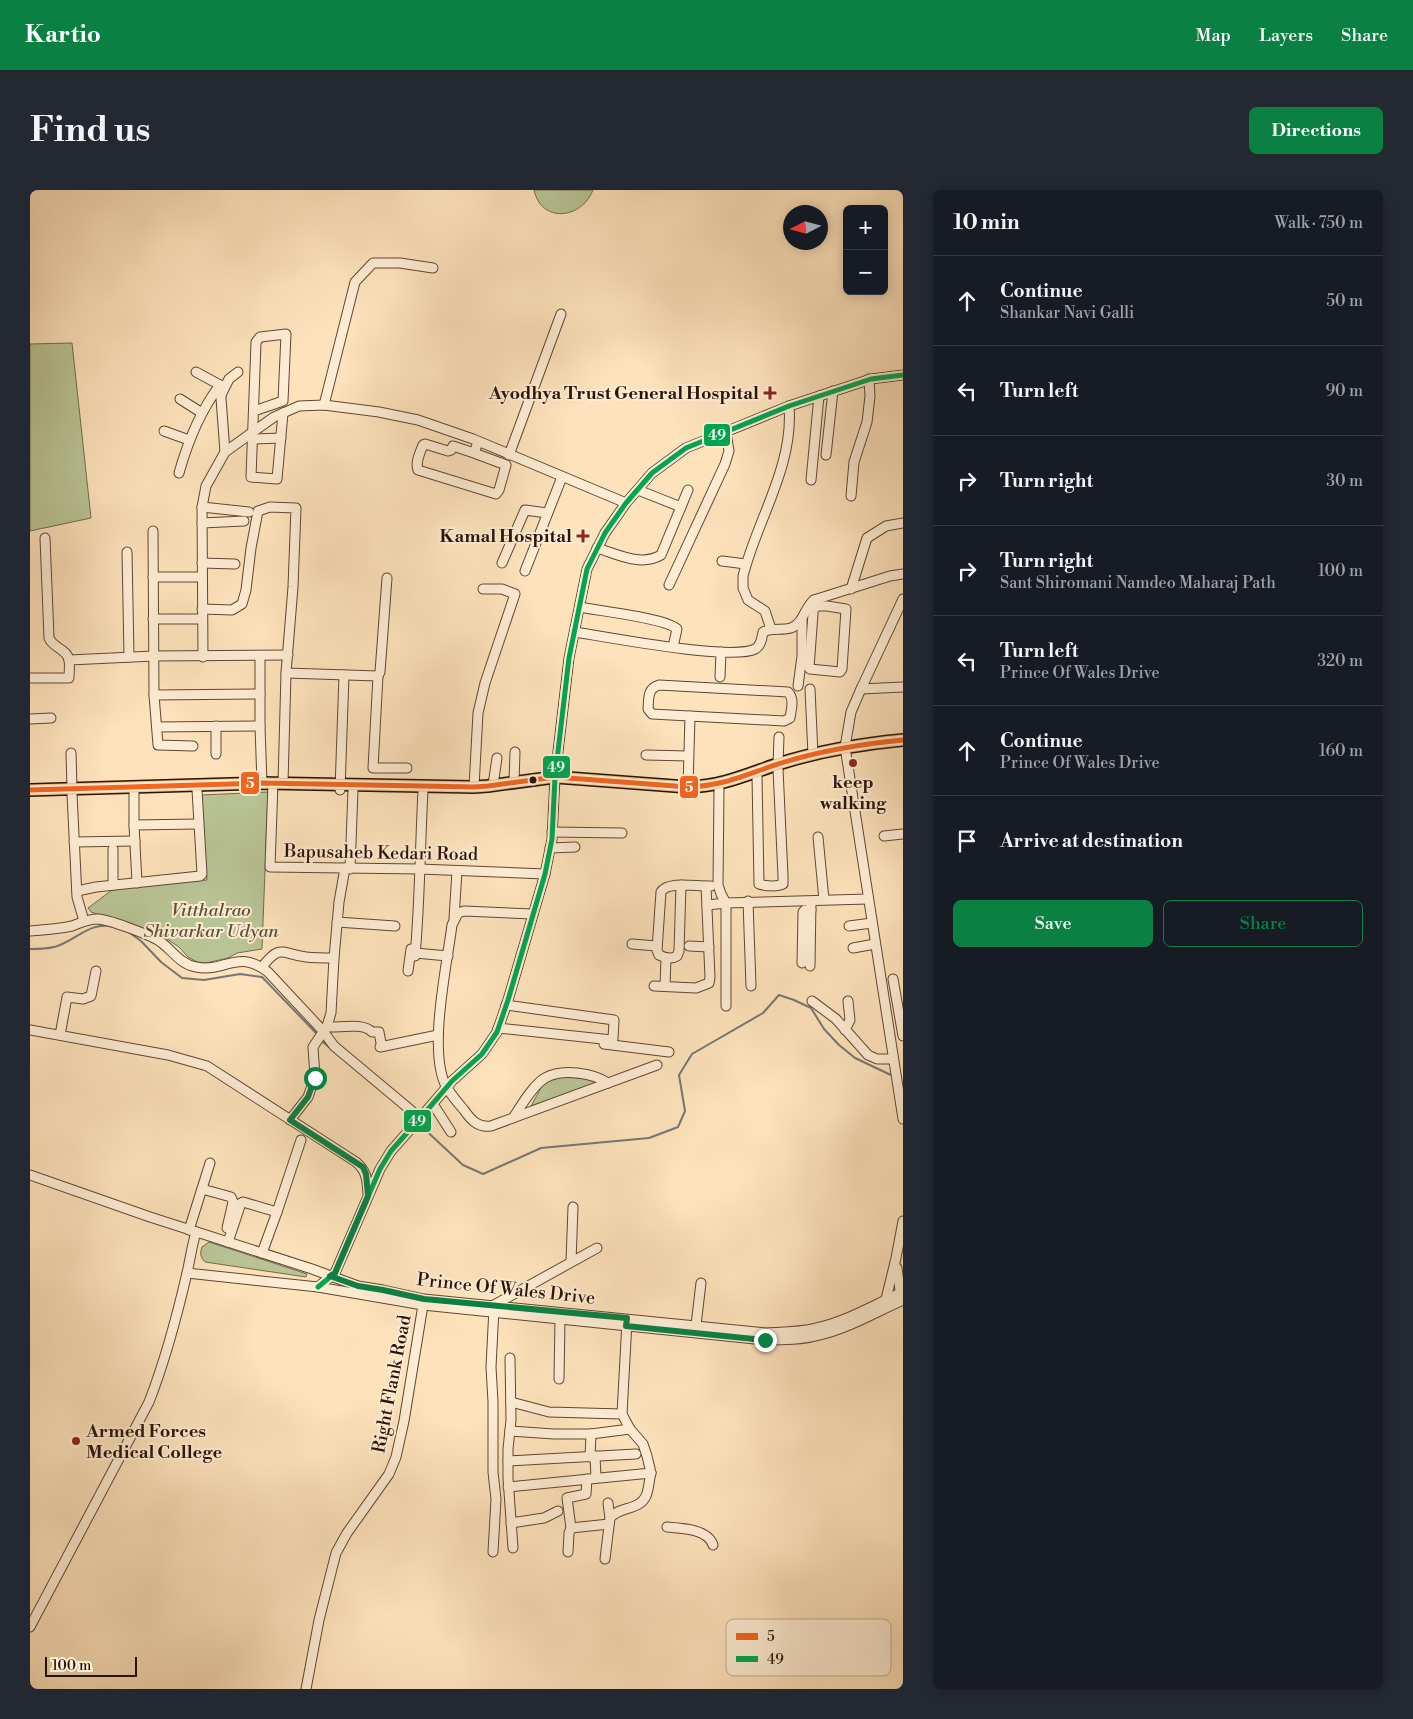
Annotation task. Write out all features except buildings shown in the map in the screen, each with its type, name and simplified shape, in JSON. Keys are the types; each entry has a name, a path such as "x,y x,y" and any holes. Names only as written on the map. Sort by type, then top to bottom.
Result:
{"main road":[{"path":"340,788 353,790 423,791 492,790 555,779 690,793 708,792 758,776 813,755 903,740"},
{"path":"30,795 72,791 273,785 340,788 474,787 555,779 688,787 709,786 845,750 903,748"},
{"path":"30,790 197,790 273,785"}],"street":[{"path":"324,405 355,282 373,263 400,263 433,268"},
{"path":"509,454 560,314"},
{"path":"254,412 283,401 286,334 260,337 256,342 251,478 277,478 283,413"},
{"path":"196,372 221,390"},
{"path":"179,473 189,440 202,413 212,396 221,390 229,379 238,372"},
{"path":"318,1286 335,1273 380,1169 391,1151 446,1087 482,1054 497,1030 545,874 552,832 555,779 569,658 587,569 605,533 626,503 652,473 686,448 790,406 833,391 869,379 903,375"},
{"path":"852,496 854,462 866,422 870,396 869,379"},
{"path":"221,390 225,452"},
{"path":"826,455 833,391"},
{"path":"811,480 819,396"},
{"path":"180,399 202,413"},
{"path":"203,657 202,507 206,486 225,452 253,435 274,417 299,406 324,405 379,412 418,420 509,454 626,503"},
{"path":"770,628 765,611 748,600 743,588 742,576 782,464 789,436 790,406"},
{"path":"164,431 189,440"},
{"path":"669,584 725,464 729,451 726,433"},
{"path":"253,435 281,438"},
{"path":"474,453 478,442"},
{"path":"425,444 448,451 453,446 474,453 506,465 500,490 496,494 418,470 417,468 422,445 425,444"},
{"path":"526,571 562,477"},
{"path":"638,490 681,507"},
{"path":"598,548 640,560 654,559 661,554 688,490"},
{"path":"202,507 249,512"},
{"path":"153,619 232,610 242,604 246,590 258,511 270,508 296,508 288,655 273,785"},
{"path":"502,563 525,510 548,513"},
{"path":"202,523 244,521"},
{"path":"851,589 866,538 886,526 903,523"},
{"path":"153,531 154,695 158,745 193,746"},
{"path":"30,678 69,678 69,660 62,650 51,643 50,638 45,538"},
{"path":"127,552 129,657"},
{"path":"722,561 746,564"},
{"path":"202,563 235,564"},
{"path":"814,605 851,589 890,576 903,574"},
{"path":"152,577 202,577"},
{"path":"387,578 380,672 378,676 373,768 407,768"},
{"path":"474,787 478,713 485,683 515,594 502,589 483,589"},
{"path":"903,599 851,712 845,750 903,1119"},
{"path":"798,686 802,656 802,619 808,605 814,605 817,606 827,606 845,608 847,612 842,669 840,672 809,668 814,605"},
{"path":"580,607 674,625 677,629 673,647"},
{"path":"575,632 673,647 721,652 749,651 761,643 764,632 770,628 792,627 802,619"},
{"path":"720,677 721,652"},
{"path":"69,660 154,656 288,655"},
{"path":"260,656 260,726 273,785"},
{"path":"286,673 378,676"},
{"path":"340,788 344,675"},
{"path":"660,685 788,692 792,699 790,718 788,720 690,716 652,714 649,712 650,692 653,687 660,685"},
{"path":"860,689 903,687"},
{"path":"810,689 813,755"},
{"path":"154,695 260,694"},
{"path":"688,787 690,716"},
{"path":"30,719 51,718"},
{"path":"216,726 216,754"},
{"path":"157,727 260,726"},
{"path":"758,776 759,884 780,886 783,884 783,876 778,767 779,737"},
{"path":"514,782 515,752"},
{"path":"71,753 77,891 84,921"},
{"path":"646,754 688,756"},
{"path":"494,786 497,758"},
{"name":"Bapusaheb Kedari Road","path":"273,785 270,867 419,869 545,874"},
{"path":"719,789 718,886 720,894 725,901 726,1006"},
{"path":"77,891 113,885 200,876 202,874 197,790"},
{"path":"290,1120 308,1097 315,1078 314,1043 325,1029 331,1013 337,922 347,868 353,790"},
{"path":"134,791 138,883"},
{"path":"415,953 420,901 419,869 423,791"},
{"path":"134,825 198,824"},
{"path":"552,832 622,833"},
{"path":"884,836 903,834"},
{"path":"818,837 824,900"},
{"path":"74,842 135,841"},
{"path":"550,848 575,847"},
{"path":"113,849 113,885"},
{"path":"457,871 454,918 438,1035 438,1051 446,1087 472,1120 482,1127 491,1126 658,1065"},
{"path":"681,885 679,951 674,958 666,958 659,955 658,946 661,892 663,889 668,886 681,885 718,886"},
{"path":"654,986 696,988 709,983 706,886"},
{"path":"707,904 725,901 748,901 811,905 824,900 868,899"},
{"path":"748,901 751,986"},
{"path":"806,964 811,905"},
{"path":"454,918 464,910 533,914"},
{"path":"30,931 72,926 84,921 98,919 156,938 186,964 195,967 216,967 242,961 251,961 262,967 325,1029 334,1046 413,1112"},
{"path":"337,922 395,926"},
{"path":"849,926 872,923"},
{"path":"632,944 658,946"},
{"path":"853,948 875,944"},
{"path":"689,946 709,947"},
{"path":"408,971 410,950 413,948 415,953"},
{"path":"262,967 270,956 277,952 304,957 334,958"},
{"path":"415,953 448,956"},
{"path":"665,986 666,958"},
{"path":"60,1035 67,997 83,999 91,996 96,971"},
{"path":"881,981 903,978"},
{"path":"893,979 903,1036"},
{"path":"812,1001 836,1019 868,1055 894,1063"},
{"path":"845,1030 850,1020 848,1001"},
{"path":"497,1030 613,1039 614,1020 506,1005"},
{"path":"325,1029 361,1026 368,1028 372,1032 379,1032 382,1047 438,1035"},
{"path":"30,1030 168,1055 207,1066 363,1167 366,1174 368,1196"},
{"path":"497,1030 669,1052"},
{"path":"512,1118 538,1084 545,1078 557,1074 583,1074 600,1078 608,1083"},
{"path":"431,1106 451,1132"},
{"path":"262,1253 301,1140"},
{"path":"30,1627 149,1402 157,1381 187,1272 193,1231 210,1163"},
{"name":"Prince Of Wales Drive","path":"30,1175 358,1286 422,1299 560,1319 696,1325 766,1333 795,1332 818,1328 888,1303"},
{"path":"202,1189 231,1197 233,1202 226,1241"},
{"path":"226,1241 241,1203 277,1212"},
{"path":"571,1262 573,1207"},
{"path":"888,1303 903,1221"},
{"path":"493,1552 496,1499 493,1472 491,1367 494,1309 597,1248"},
{"path":"896,1258 897,1274 902,1296"},
{"name":"Prince Of Wales Drive","path":"187,1272 318,1286 423,1306 494,1309 627,1322 765,1340 796,1339 820,1335 849,1324 902,1296"},
{"path":"696,1325 701,1283"},
{"name":"Right Flank Road","path":"306,1689 319,1620 336,1553 347,1533 378,1492 389,1474 396,1457 404,1421 423,1306"},
{"path":"558,1379 560,1319"},
{"path":"604,1559 613,1513 643,1502 647,1494 651,1473 643,1444 630,1429 622,1414 627,1322"},
{"path":"510,1358 511,1402 508,1487 513,1548"},
{"path":"511,1402 548,1412 622,1414"},
{"path":"510,1431 590,1434 630,1429"},
{"path":"568,1552 571,1528 567,1498 586,1494 592,1479 593,1456 590,1434"},
{"path":"508,1461 636,1454"},
{"path":"508,1487 651,1473"},
{"path":"608,1503 610,1521"},
{"path":"511,1523 544,1518 558,1512"},
{"path":"571,1528 610,1521"},
{"path":"667,1526 704,1534 711,1539 713,1545"}],"green space":[{"path":"534,190 593,190 580,207 562,214 544,208 538,201"},
{"path":"72,343 91,518 30,531 30,344"},
{"name":"Vitthalrao Shivarkar Udyan","path":"268,792 262,949 237,953 228,958 206,963 197,962 164,937 91,912 88,908 116,887 207,880 201,795"},
{"path":"547,1077 587,1078 596,1083 531,1106"},
{"path":"209,1242 307,1274 306,1277 205,1262 201,1257 201,1251 202,1247"}],"waterway":[{"path":"30,949 54,947 97,926 113,927"},
{"path":"127,931 182,978 204,980 240,974 262,977 317,1034"},
{"path":"420,1125 463,1165 483,1174 541,1148 649,1138 678,1127 685,1111 679,1075 692,1054 763,1013 779,995 811,1008 824,1029 839,1045 855,1058 893,1076"},
{"path":"321,1040 332,1050"}],"transit line":[{"name":"49","path":"318,1287 335,1273 380,1169 391,1151 452,1081 482,1054 497,1032 545,874 552,839 555,777 569,658 587,569 605,533 626,503 652,473 686,448 789,406 871,379 903,375"},
{"name":"5","path":"30,790 262,783 474,787 555,777 688,787 712,785 793,759 824,752 903,740"}],"place":[{"name":"Ayodhya Trust General Hospital","path":"770,393"},
{"name":"Kamal Hospital","path":"583,536"},
{"name":"keep walking","path":"853,763"},
{"name":"Armed Forces Medical College","path":"76,1441"}],"route":[{"path":"315,1078 308,1097 290,1120 363,1167 366,1174 368,1196 335,1273 330,1276 358,1286 424,1299 627,1318 626,1326 765,1340"}]}
